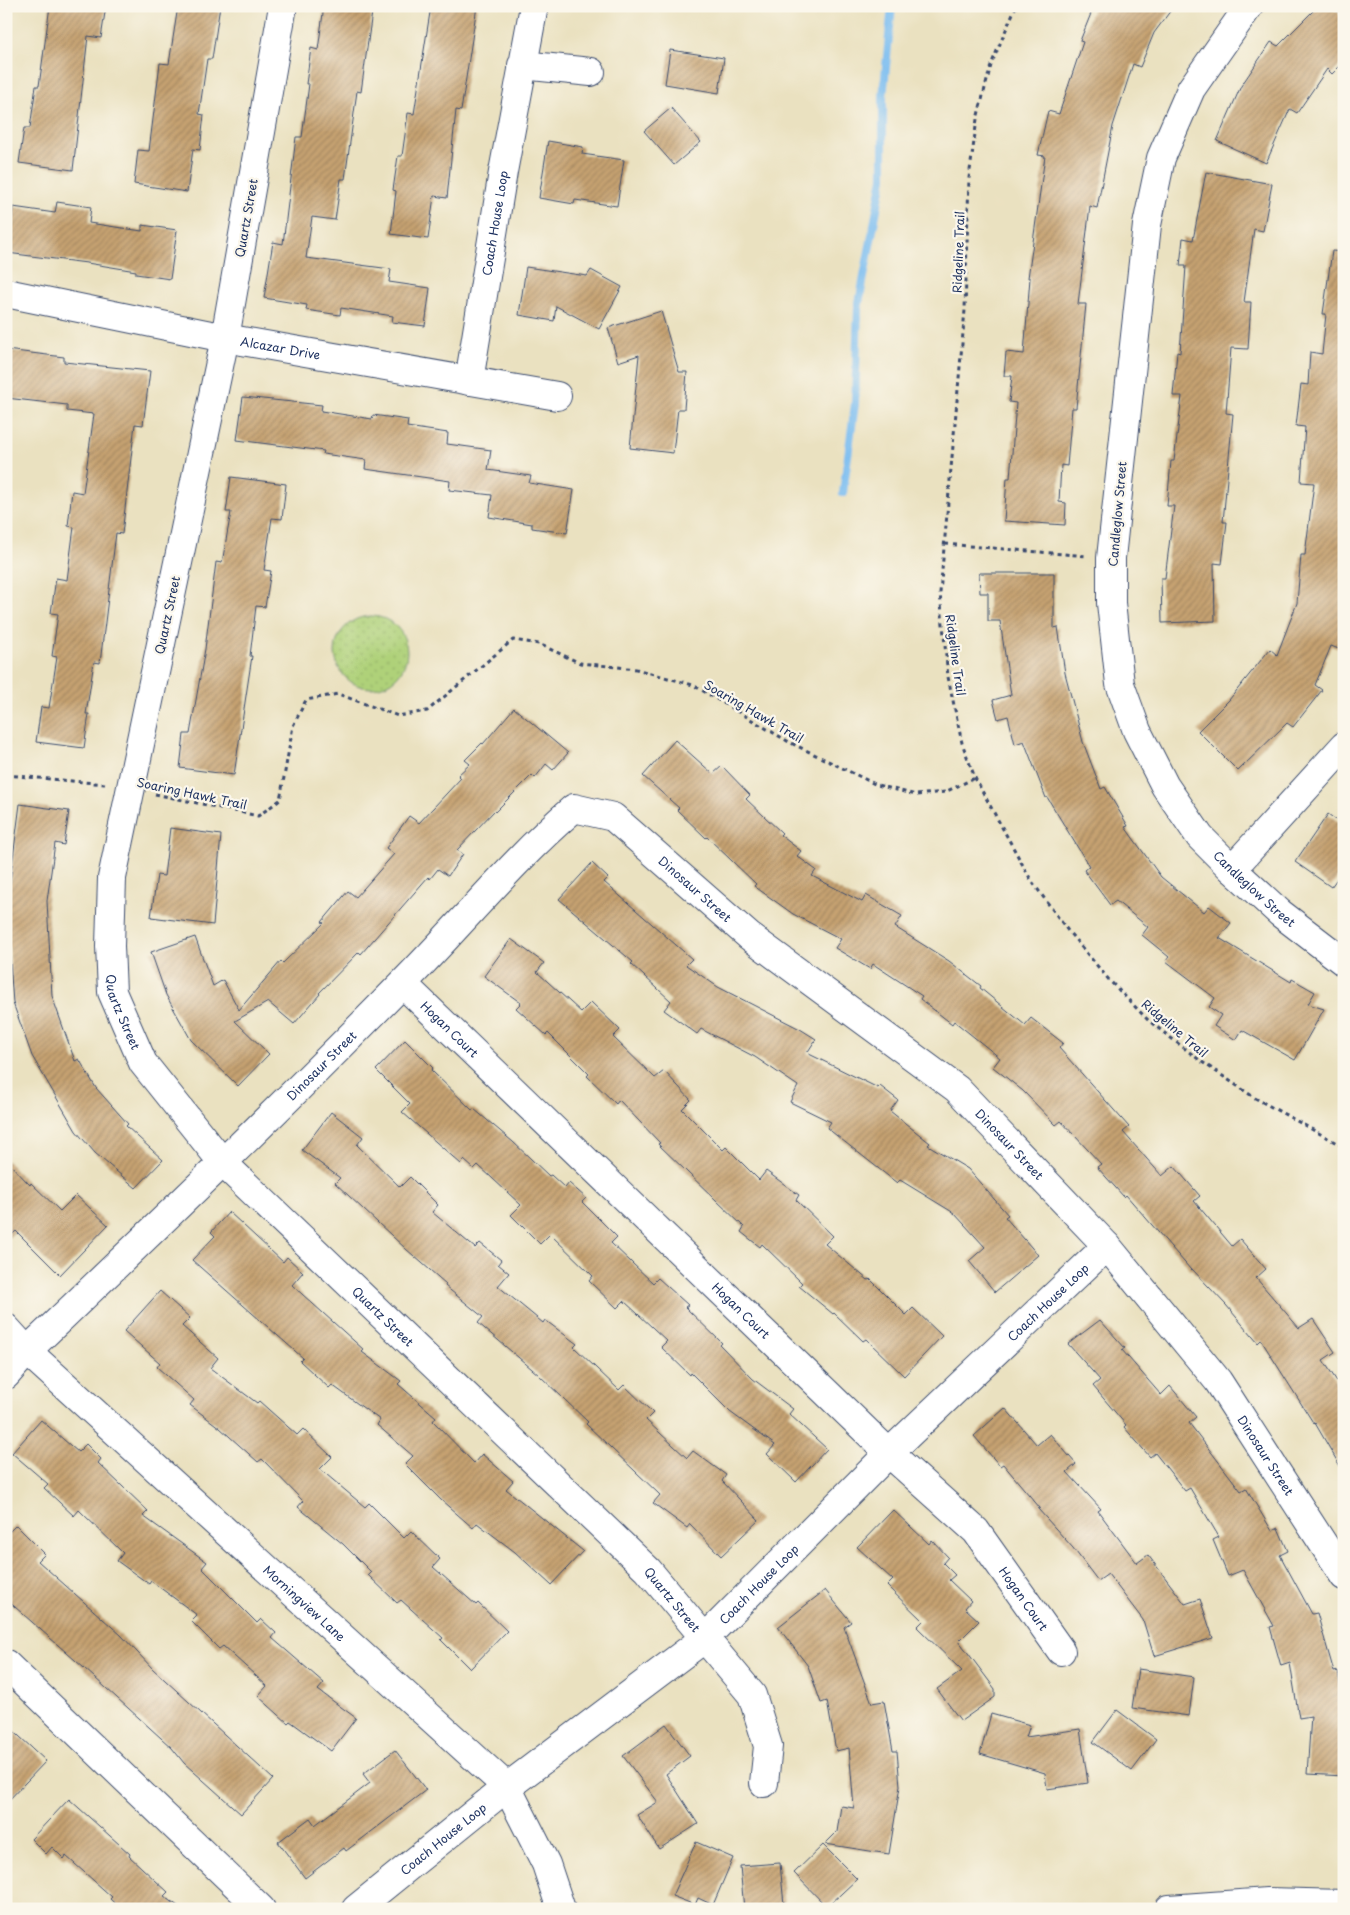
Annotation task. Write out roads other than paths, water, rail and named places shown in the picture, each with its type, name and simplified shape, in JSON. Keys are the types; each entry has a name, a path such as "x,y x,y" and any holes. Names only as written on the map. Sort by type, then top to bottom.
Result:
{"street":[{"name":"Quartz Street","path":"283,6 225,338 112,878 110,946 112,992 143,1063 223,1163 648,1570 752,1695 768,1746 764,1783"},
{"name":"Coach House Loop","path":"468,381 522,65 534,6"},
{"name":"Candleglow Street","path":"1249,6 1191,90 1161,158 1146,225 1111,558 1110,603 1120,684 1137,731 1165,786 1200,837 1232,869 1280,913 1344,962"},
{"path":"522,65 591,72"},
{"name":"Alcazar Drive","path":"6,293 225,338 557,396"},
{"path":"1232,869 1344,746"},
{"name":"Dinosaur Street","path":"6,1375 28,1351 223,1163 403,984 540,837 574,808 613,817 749,936 957,1089 1107,1246 1218,1382 1344,1576"},
{"name":"Hogan Court","path":"403,984 889,1453 976,1532 1061,1652"},
{"name":"Coach House Loop","path":"356,1909 506,1787 705,1638 889,1453 1107,1246"},
{"name":"Morningview Lane","path":"6,1328 28,1351 506,1787 546,1864 561,1909"},
{"path":"6,1664 261,1909"},
{"path":"1169,1909 1268,1902 1344,1904"}],"waterway":[{"path":"843,493 855,404 858,308 883,178 883,97 892,6"}]}
